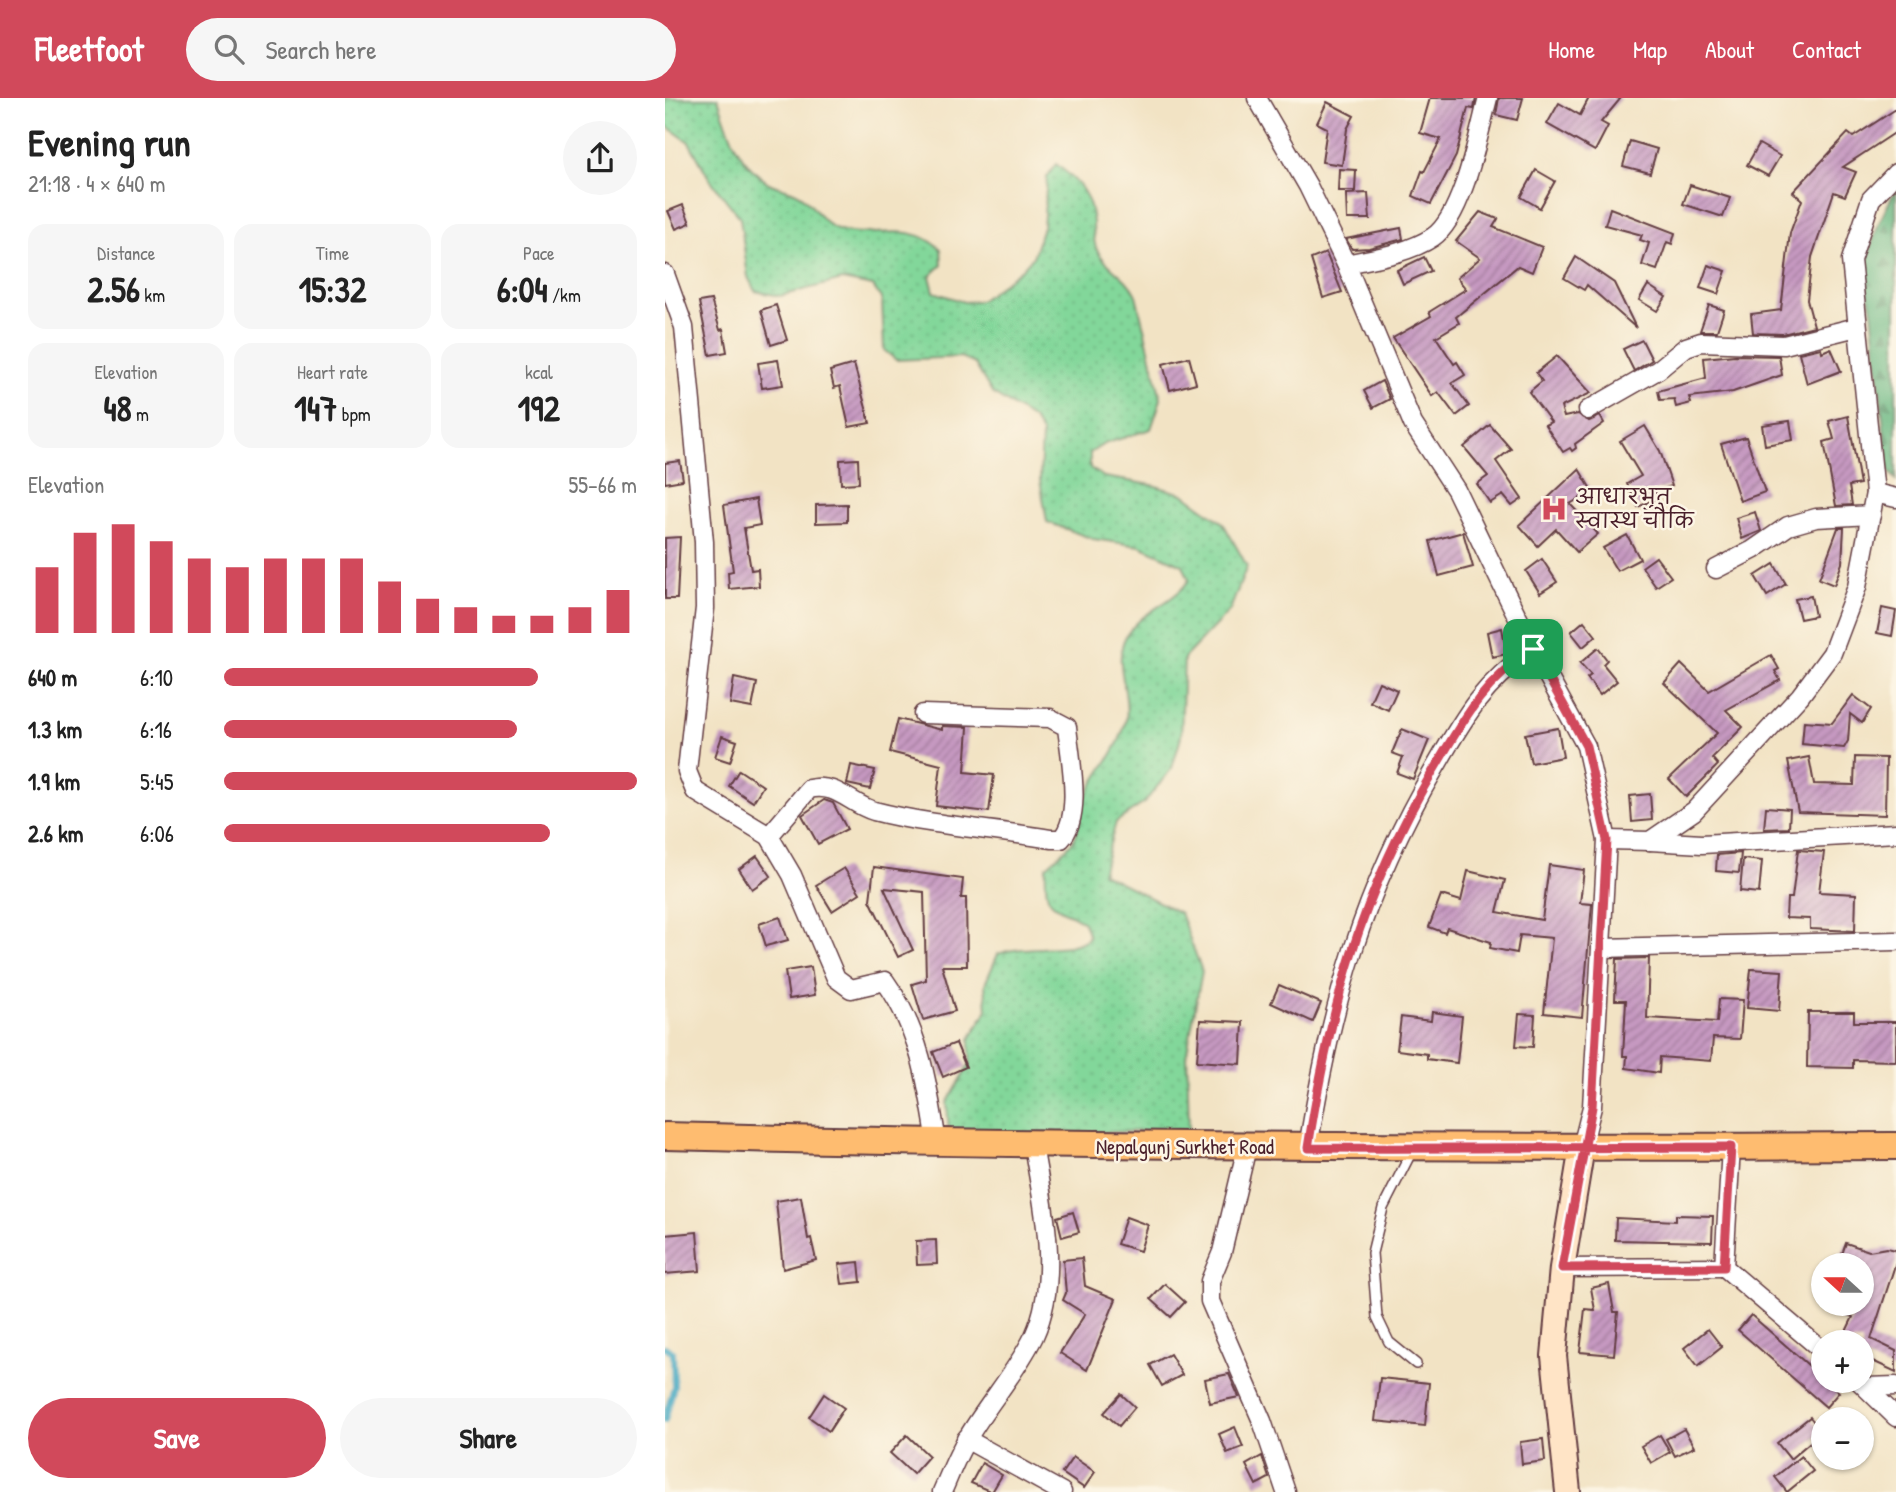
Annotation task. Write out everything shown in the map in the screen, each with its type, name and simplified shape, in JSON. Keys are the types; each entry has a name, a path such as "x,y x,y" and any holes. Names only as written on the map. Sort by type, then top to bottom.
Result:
{"main road":[{"name":"Nepalgunj Surkhet Road","path":"665,1136 1027,1145 1413,1149 1896,1146"}],"street":[{"path":"1257,98 1308,186 1346,264 1413,424 1456,490 1533,649 1586,746 1607,840 1592,1107 1582,1147 1562,1268 1554,1356 1568,1492"},
{"path":"1346,264 1391,254 1434,236 1444,226 1461,195 1488,98"},
{"path":"1650,841 1694,811 1800,696 1832,653 1857,587 1875,493 1851,260 1871,199 1896,173"},
{"path":"665,274 684,327 704,542 705,608 687,771 695,791 769,836 792,875 836,978 852,989 885,981 899,999 925,1065 946,1143"},
{"path":"1588,410 1658,370 1686,347 1701,342 1784,345 1857,327"},
{"path":"1875,493 1896,498"},
{"path":"1716,569 1753,550 1788,526 1816,518 1871,514"},
{"path":"1308,1148 1321,1068 1341,981 1390,851 1473,703 1501,671 1533,649"},
{"path":"769,836 809,789 819,787 832,788 867,809 927,822 1051,839 1061,839 1067,833 1072,805 1071,763 1067,727 1059,720 923,714"},
{"path":"1607,840 1702,844 1896,833"},
{"path":"1601,948 1896,941"},
{"path":"942,1492 966,1439 1009,1379 1035,1334 1045,1292 1048,1235 1027,1145"},
{"path":"1247,1147 1222,1252 1210,1281 1210,1301 1262,1421 1286,1492"},
{"path":"1724,1267 1731,1147"},
{"path":"1562,1268 1724,1267 1811,1341"},
{"path":"1874,1385 1896,1386"},
{"path":"1872,1393 1896,1417"},
{"path":"966,1439 1062,1492"}],"lane":[{"path":"1413,1149 1383,1208 1372,1254 1377,1317 1389,1342 1416,1364"}],"green space":[{"path":"665,98 718,98 736,146 749,166 769,183 800,195 837,229 857,233 905,233 929,240 941,249 942,265 930,276 934,292 964,302 980,301 1022,269 1033,257 1043,227 1047,177 1056,164 1077,182 1086,195 1097,250 1136,295 1161,399 1151,429 1104,444 1090,453 1090,468 1104,477 1152,485 1183,494 1223,523 1247,566 1230,610 1184,658 1181,737 1172,768 1144,803 1116,822 1102,873 1180,913 1202,971 1187,1052 1189,1130 949,1136 947,1103 970,1064 970,1039 987,1010 985,984 998,954 1021,949 1071,945 1089,937 1084,922 1057,907 1048,897 1046,867 1075,838 1082,805 1123,731 1127,710 1121,656 1126,636 1140,620 1175,595 1189,580 1183,565 1140,546 1093,539 1047,522 1040,480 1042,433 1033,419 992,393 975,364 961,357 896,360 884,350 882,300 873,286 842,280 780,296 755,291 748,277 740,218 709,178 689,142 665,125"},
{"path":"1896,188 1896,480 1888,470 1872,312 1863,269 1879,223"}],"building":[{"path":"1430,98 1476,98 1474,109 1468,108 1456,156 1431,204 1413,196 1422,171 1424,172 1441,139 1420,133"},
{"path":"1499,98 1523,98 1517,120 1496,115"},
{"path":"1589,98 1621,98 1601,122 1608,126 1595,151 1547,124 1559,103 1580,115"},
{"path":"1327,102 1354,116 1347,129 1342,165 1322,162 1327,128 1317,123"},
{"path":"1896,109 1896,132 1843,167 1856,172 1845,196 1834,192 1812,257 1807,300 1814,326 1783,334 1753,333 1751,314 1781,310 1790,233 1802,200 1793,192 1848,133 1853,137"},
{"path":"1630,141 1657,149 1650,173 1623,166"},
{"path":"1759,144 1780,156 1768,176 1747,165"},
{"path":"1339,169 1356,170 1355,191 1338,191"},
{"path":"1536,170 1555,181 1540,208 1521,197"},
{"path":"1690,185 1730,198 1723,217 1683,204"},
{"path":"1368,193 1370,219 1347,219 1346,194"},
{"path":"683,205 690,223 676,229 668,211"},
{"path":"1610,208 1675,233 1672,244 1667,242 1657,270 1642,265 1649,243 1640,240 1642,235 1605,225"},
{"path":"1480,212 1498,219 1493,227 1542,247 1532,272 1518,266 1456,317 1459,323 1436,337 1465,375 1452,383 1469,406 1456,416 1438,392 1432,396 1393,338 1431,316 1429,312 1466,289 1457,278 1480,258 1456,241"},
{"path":"1401,228 1403,239 1369,248 1352,249 1346,239"},
{"path":"1326,253 1342,292 1323,298 1311,259"},
{"path":"1424,257 1431,271 1403,284 1397,270"},
{"path":"1576,257 1614,283 1636,328 1587,285 1584,290 1564,278"},
{"path":"1708,265 1726,271 1718,294 1700,288"},
{"path":"1648,285 1666,297 1657,311 1639,300"},
{"path":"711,300 720,330 723,329 727,352 710,355 699,302"},
{"path":"776,305 787,340 771,345 761,310"},
{"path":"1709,305 1724,310 1717,331 1700,331"},
{"path":"1642,340 1652,360 1634,371 1623,349"},
{"path":"1821,348 1822,352 1831,348 1841,371 1807,384 1799,353"},
{"path":"1735,355 1779,356 1782,375 1733,392 1689,397 1691,403 1676,407 1674,399 1660,400 1658,391 1706,378 1704,358"},
{"path":"1557,356 1591,393 1561,407 1564,417 1578,414 1589,421 1600,416 1604,423 1575,444 1576,448 1572,451 1570,448 1563,452 1545,425 1551,422 1529,392 1542,381 1536,373"},
{"path":"1189,357 1196,383 1170,390 1163,364"},
{"path":"778,360 783,385 762,388 758,363"},
{"path":"854,364 870,423 849,427 840,386 834,388 830,371"},
{"path":"1382,381 1390,399 1373,408 1364,391"},
{"path":"1848,416 1860,484 1849,486 1852,505 1836,506 1824,442 1834,439 1829,421"},
{"path":"1790,421 1793,440 1765,445 1762,425"},
{"path":"1490,425 1511,449 1496,461 1522,499 1512,506 1503,495 1490,503 1477,484 1488,476 1464,447"},
{"path":"1645,426 1660,451 1672,486 1655,491 1658,498 1638,507 1627,484 1641,476 1620,441"},
{"path":"1746,437 1765,492 1740,501 1721,444"},
{"path":"858,459 859,483 841,484 840,460"},
{"path":"680,461 683,480 665,483 665,463"},
{"path":"1579,469 1592,491 1570,504 1598,534 1577,552 1556,529 1538,546 1519,525"},
{"path":"756,499 760,525 744,528 751,570 758,569 759,586 729,589 728,572 733,571 724,505"},
{"path":"847,504 847,522 816,523 816,505"},
{"path":"1755,512 1761,531 1742,539 1736,518"},
{"path":"1838,528 1844,528 1842,563 1834,585 1819,579"},
{"path":"1463,532 1473,567 1439,576 1430,541"},
{"path":"1627,535 1640,559 1617,571 1603,548"},
{"path":"680,537 677,599 665,599 665,538"},
{"path":"1656,557 1671,577 1656,587 1642,567"},
{"path":"1542,559 1557,582 1540,593 1526,571"},
{"path":"1774,564 1786,584 1767,596 1755,576"},
{"path":"1811,596 1815,616 1800,619 1795,599"},
{"path":"1882,608 1896,611 1892,636 1877,633"},
{"path":"1584,621 1596,636 1583,647 1571,632"},
{"path":"1502,628 1507,654 1492,657 1487,632"},
{"path":"1598,648 1607,660 1603,664 1617,681 1600,695 1587,678 1591,675 1580,663"},
{"path":"1771,655 1779,669 1775,671 1780,680 1726,710 1743,727 1712,758 1718,765 1686,797 1669,779 1717,733 1664,683 1681,664 1709,691"},
{"path":"734,678 757,683 752,708 730,704"},
{"path":"1379,682 1397,690 1388,710 1370,702"},
{"path":"1853,695 1871,709 1862,723 1850,714 1848,741 1844,748 1802,744 1804,721 1832,723"},
{"path":"898,719 942,730 942,726 968,727 965,772 994,775 989,812 936,806 941,765 890,752"},
{"path":"1558,728 1563,757 1531,763 1525,734"},
{"path":"1402,729 1429,740 1413,779 1397,773 1403,757 1392,753"},
{"path":"722,736 737,741 730,762 715,757"},
{"path":"1809,757 1814,784 1854,785 1855,757 1886,758 1885,815 1798,812 1788,761"},
{"path":"851,765 875,770 870,789 847,784"},
{"path":"739,770 763,786 753,802 729,786"},
{"path":"1650,794 1652,820 1632,822 1630,796"},
{"path":"824,800 833,803 847,829 818,844 802,815"},
{"path":"1766,807 1790,809 1789,828 1764,829"},
{"path":"1798,850 1824,852 1819,892 1856,894 1855,931 1810,929 1810,919 1786,918 1787,898 1792,898"},
{"path":"1741,853 1739,873 1716,871 1717,855"},
{"path":"757,856 771,876 752,889 739,869"},
{"path":"1743,859 1762,861 1759,893 1740,891"},
{"path":"1549,865 1584,870 1580,903 1592,904 1582,1017 1544,1013 1552,938 1520,935 1517,953 1490,948 1491,942 1447,928 1445,933 1429,927 1441,895 1461,901 1468,871 1505,880 1497,912 1542,920"},
{"path":"874,867 963,879 961,898 966,898 967,966 942,966 955,1011 923,1020 912,984 926,980 924,892 884,888 913,950 898,957 870,900"},
{"path":"844,868 860,893 832,911 816,885"},
{"path":"780,917 788,940 766,946 759,924"},
{"path":"1649,958 1647,1018 1717,1022 1719,999 1743,1000 1740,1039 1713,1038 1711,1061 1660,1057 1659,1073 1626,1068 1627,1056 1623,1056 1626,1000 1615,1000 1617,959"},
{"path":"811,967 815,995 789,999 785,971"},
{"path":"1751,969 1782,971 1779,1011 1747,1008"},
{"path":"1279,985 1321,1003 1313,1022 1271,1003"},
{"path":"1432,1012 1462,1016 1457,1063 1427,1059 1427,1054 1397,1050 1401,1017 1431,1021"},
{"path":"1808,1012 1854,1012 1854,1022 1896,1022 1896,1061 1853,1060 1853,1068 1807,1067"},
{"path":"1519,1014 1535,1015 1533,1047 1516,1046"},
{"path":"1200,1020 1243,1022 1241,1064 1197,1061"},
{"path":"956,1043 966,1067 943,1077 933,1052"},
{"path":"801,1197 808,1239 811,1238 816,1260 783,1269 776,1201"},
{"path":"1073,1212 1079,1232 1062,1237 1057,1217"},
{"path":"1676,1215 1713,1216 1712,1242 1615,1240 1616,1218 1676,1221"},
{"path":"1126,1217 1148,1225 1140,1251 1117,1244"},
{"path":"697,1232 700,1271 665,1274 665,1235"},
{"path":"936,1240 937,1264 917,1265 916,1241"},
{"path":"1846,1243 1869,1251 1887,1248 1896,1250 1896,1262 1874,1330 1847,1330 1853,1317 1850,1316 1874,1316 1874,1253 1842,1253"},
{"path":"1082,1258 1085,1286 1116,1299 1087,1370 1060,1353 1085,1314 1063,1300 1066,1293 1063,1260"},
{"path":"859,1262 861,1282 842,1284 839,1264"},
{"path":"1165,1284 1185,1302 1171,1317 1151,1299"},
{"path":"1609,1284 1614,1312 1618,1312 1614,1355 1580,1352 1585,1309 1595,1310 1591,1288"},
{"path":"1751,1315 1811,1368 1811,1393 1838,1393 1826,1407 1738,1330"},
{"path":"1708,1329 1722,1347 1698,1366 1684,1348"},
{"path":"1874,1340 1896,1351 1896,1372 1874,1362"},
{"path":"1170,1354 1182,1375 1162,1386 1150,1365"},
{"path":"1229,1374 1239,1397 1210,1403 1205,1379"},
{"path":"1380,1378 1429,1383 1425,1426 1375,1421"},
{"path":"824,1394 844,1408 829,1431 809,1417"},
{"path":"1121,1394 1135,1407 1119,1426 1104,1413"},
{"path":"1811,1418 1811,1441 1790,1459 1777,1443"},
{"path":"1235,1427 1243,1447 1227,1453 1219,1434"},
{"path":"1684,1429 1694,1447 1675,1456 1666,1439"},
{"path":"907,1435 929,1456 913,1474 890,1453"},
{"path":"1660,1435 1670,1452 1651,1463 1641,1446"},
{"path":"1543,1439 1545,1461 1522,1464 1520,1442"},
{"path":"1262,1456 1269,1478 1256,1485 1246,1465"},
{"path":"1801,1456 1813,1471 1787,1492 1775,1477"},
{"path":"1073,1457 1095,1472 1084,1488 1062,1473"},
{"path":"982,1463 1002,1475 992,1492 971,1483"}],"waterway":[{"path":"665,1347 673,1352 674,1386 665,1420"}],"place":[{"name":"आधारभुत स्वास्थ चौकि","path":"1554,509"}],"route":[{"path":"1533,649 1501,671 1473,703 1390,851 1341,981 1321,1068 1308,1148 1413,1149 1582,1147 1731,1147 1724,1267 1562,1268 1582,1147 1592,1107 1607,840 1586,746 1533,649"}]}
